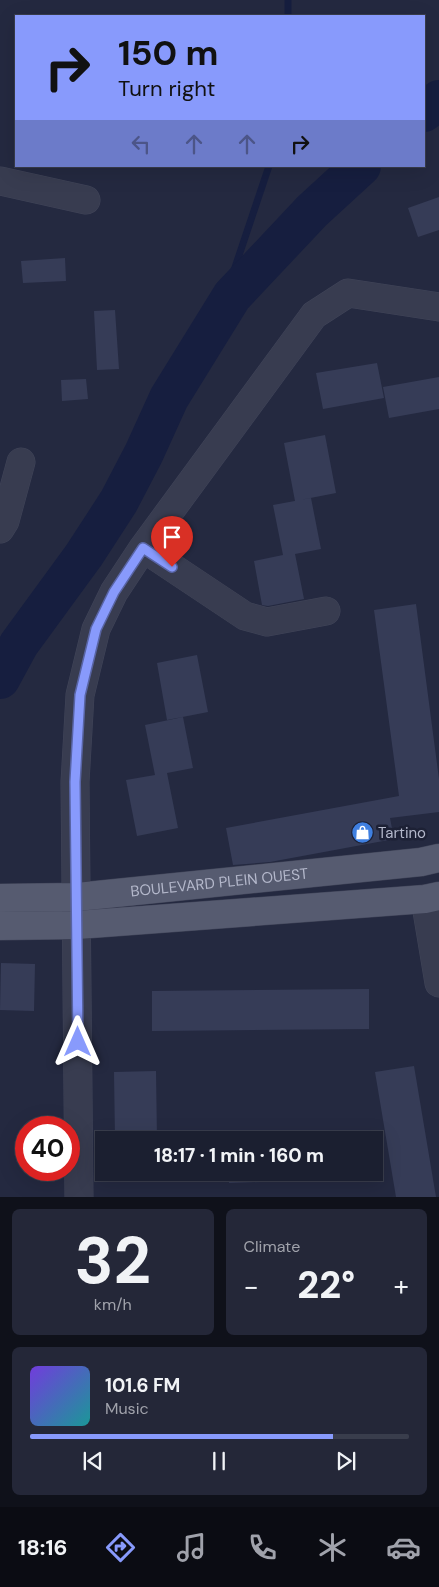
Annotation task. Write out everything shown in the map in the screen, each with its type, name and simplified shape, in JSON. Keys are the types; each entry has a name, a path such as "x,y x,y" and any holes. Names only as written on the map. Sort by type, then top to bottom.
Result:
{"main road":[{"name":"BOULEVARD PLEIN OUEST","path":"0,898 77,897 421,862 439,858"},
{"name":"BOULEVARD PLEIN OUEST","path":"0,926 77,925 432,898"}],"street":[{"path":"0,181 86,200"},
{"path":"79,1197 75,782 80,695 96,629 114,592 143,548 314,315 348,293 439,307"},
{"path":"0,529 5,521 21,462"},
{"path":"143,548 246,616 267,622 326,612"},
{"path":"432,898 439,983"}],"building":[{"path":"439,197 439,230 418,237 408,208"},
{"path":"65,258 66,281 23,283 21,261"},
{"path":"115,310 119,369 97,370 94,311"},
{"path":"377,363 384,398 323,409 316,373"},
{"path":"439,377 439,409 389,418 383,387"},
{"path":"86,379 88,399 62,401 61,380"},
{"path":"325,435 336,493 295,501 284,443"},
{"path":"311,498 321,549 295,554 304,599 268,606 262,605 254,561 283,555 273,505"},
{"path":"416,604 439,779 439,812 390,818 394,839 270,862 233,865 226,828 399,796 374,610"},
{"path":"197,655 208,712 167,720 157,663"},
{"path":"183,717 193,768 167,773 178,828 137,836 126,780 155,775 145,725"},
{"path":"1,963 35,964 34,1011 0,1010"},
{"path":"369,989 369,1029 152,1031 152,991"},
{"path":"414,1066 436,1197 396,1197 375,1072"},
{"path":"156,1071 157,1131 115,1131 114,1072"},
{"path":"229,1181 286,1181 229,1183"}],"waterway":[{"path":"288,0 288,15"},
{"path":"425,111 439,100"},
{"path":"218,318 269,167"},
{"path":"0,679 19,644 84,555 119,501 144,453 169,398 232,296 312,211 360,167"}],"place":[{"name":"Tartino","path":"362,833"}],"route":[{"path":"78,1042 75,782 80,695 96,629 114,592 143,548 172,567"}]}
